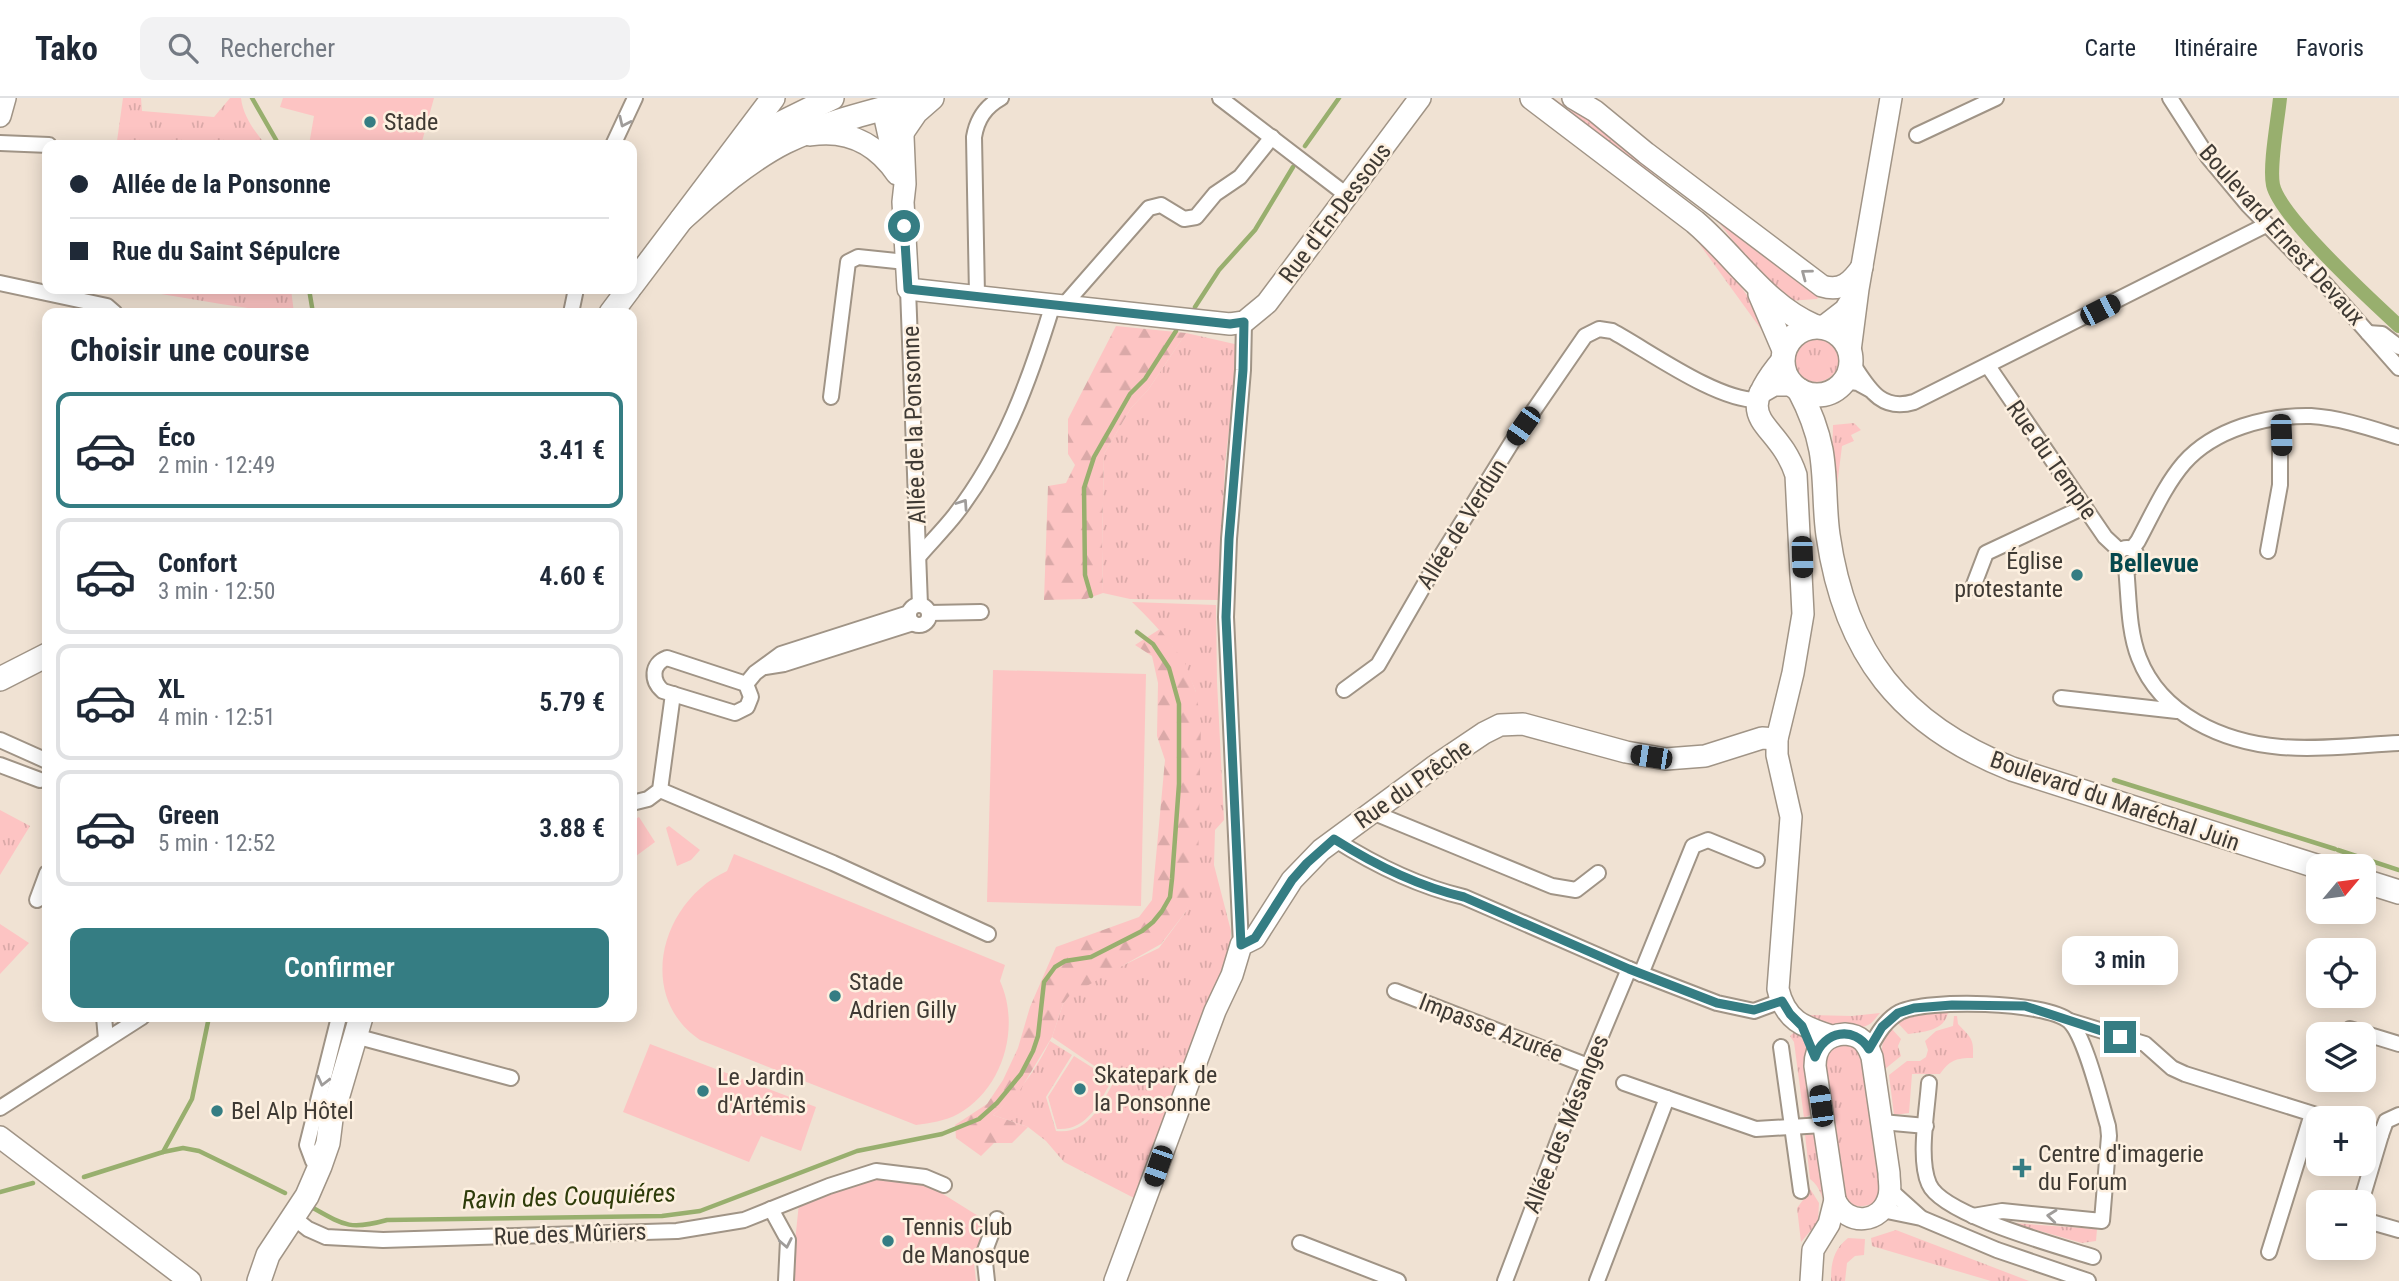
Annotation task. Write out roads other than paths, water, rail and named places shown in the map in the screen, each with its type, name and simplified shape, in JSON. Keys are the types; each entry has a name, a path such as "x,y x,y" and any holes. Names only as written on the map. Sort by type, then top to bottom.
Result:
{"main road":[{"path":"637,278 773,98"},
{"path":"723,164 769,129 832,98"},
{"path":"903,131 916,112 932,98"},
{"path":"1532,98 1695,222 1737,261 1756,285 1787,312 1840,335 1845,371 1817,395 1796,387 1787,377 1783,355 1756,285"},
{"path":"682,219 756,152 784,133 811,120 893,101"},
{"path":"712,193 776,147 893,101"},
{"path":"1783,355 1796,334 1819,326"},
{"name":"Boulevard du Maréchal Juin","path":"1821,451 1845,371"},
{"name":"Boulevard du Maréchal Juin","path":"1796,387 1812,416 1821,451 1828,535 1843,605 1856,637 1870,661 1893,690 1928,724 1981,757 2012,769 2306,863"},
{"path":"0,679 42,658"},
{"path":"2376,885 2399,892"},
{"path":"246,1281 253,1262 298,1196 331,1119 358,1026"},
{"path":"259,1281 268,1255 307,1196 328,1143 331,1119"}],"street":[{"path":"0,116 5,98"},
{"path":"615,140 635,98"},
{"path":"977,295 974,137 983,113 1001,98"},
{"path":"1220,98 1348,196"},
{"name":"Rue d'En-Dessous","path":"1244,322 1267,303 1420,98"},
{"path":"1561,98 1576,106 1590,100 1612,124 1646,153 1822,285 1836,288 1846,285 1862,267"},
{"path":"1891,98 1845,371 1886,402 1905,405 1937,392 2266,225"},
{"path":"1917,135 1996,98"},
{"name":"Boulevard Ernest Devaux","path":"2170,98 2208,157 2266,225 2325,284 2399,368"},
{"name":"Allée de la Ponsonne","path":"893,101 903,131 903,202 919,556 918,614"},
{"name":"Allée de la Ponsonne","path":"893,101 897,174 903,202"},
{"path":"791,140 829,133 856,138 877,150 897,174"},
{"path":"919,556 957,514 999,446 1034,369 1058,304 1149,208 1161,205 1184,219 1196,217 1215,194 1240,177 1277,141"},
{"path":"0,143 42,145"},
{"path":"1646,153 1703,209 1737,261"},
{"path":"831,397 848,261 858,257 906,262"},
{"path":"0,283 42,292"},
{"path":"908,289 1230,324 1244,322 1226,617 1241,945"},
{"path":"1819,326 1845,310 1858,289"},
{"path":"51,294 109,308"},
{"name":"Allée de Verdun","path":"1344,690 1378,665 1438,561 1512,442 1585,336 1599,329 1612,331 1718,391 1744,400 1758,396"},
{"path":"2368,332 2382,334 2399,347"},
{"path":"1783,355 1758,396 1756,412 1782,445 1793,465 1797,475 1800,512 1803,614 1793,673 1777,739 1777,755 1791,817 1778,989 1790,1014 1802,1026 1815,1057 1835,1200 1842,1212 1850,1218"},
{"name":"Rue du Temple","path":"1988,366 2105,537 2126,550"},
{"path":"1758,396 1774,385 1796,387"},
{"path":"2399,437 2343,421 2313,416 2280,418 2242,427 2199,450 2176,474 2138,541 2118,560 2126,567 2133,631 2139,658 2157,688 2177,711 2208,728 2270,745 2305,747 2399,743"},
{"path":"2268,551 2280,485 2280,418"},
{"path":"1973,587 1986,553 2084,507"},
{"path":"746,684 760,668 780,654 918,614 981,612"},
{"path":"667,658 746,684 751,697 747,707 739,712 659,688 654,680 654,673 659,663 667,658"},
{"path":"637,802 648,799 660,790 673,694"},
{"path":"2061,698 2177,711"},
{"name":"Rue du Prêche","path":"1115,1281 1215,1011 1232,975 1241,945 1255,938 1292,880 1334,839 1473,740 1507,724 1523,724 1626,752 1666,759 1714,754 1762,738 1777,739"},
{"path":"0,740 42,761"},
{"path":"0,765 42,781"},
{"path":"660,790 833,863 988,934"},
{"path":"1372,812 1552,886 1576,890 1598,873"},
{"path":"1334,839 1374,864 1445,893 1464,897 1710,1001 1754,1010 1782,1001"},
{"name":"Allée des Mésanges","path":"1505,1281 1588,1066 1693,846 1704,839 1757,860"},
{"path":"37,900 42,886"},
{"name":"Impasse Azurée","path":"1395,991 1588,1066"},
{"path":"1863,1043 1898,1013 1908,1009 1952,1005 2025,1006 2146,1044 2172,1068 2185,1074 2306,1112"},
{"path":"1973,1216 2002,1211 2102,1221 2109,1136 2103,1108 2080,1038 2070,1021"},
{"path":"104,1022 106,1039"},
{"path":"0,1108 134,1022"},
{"path":"313,1161 307,1145 338,1022"},
{"path":"358,1026 511,1078"},
{"path":"1802,1026 1831,1036 1845,1034 1863,1043 1872,1057 1882,1122 1886,1200 1872,1216 1829,1224"},
{"path":"1815,1057 1823,1043 1831,1036"},
{"path":"2376,1037 2399,1044"},
{"path":"1781,1048 1801,1191"},
{"path":"1624,1083 1756,1129 1823,1125"},
{"path":"1929,1083 1924,1166 1929,1185 1941,1199 1973,1216 2093,1257"},
{"path":"1597,1281 1667,1098"},
{"path":"2365,1190 2386,1121 2399,1115"},
{"path":"1882,1122 1926,1126"},
{"path":"2376,1134 2381,1135"},
{"path":"0,1137 190,1281"},
{"path":"2269,1252 2306,1151"},
{"name":"Rue des Mûriers","path":"294,1218 307,1229 326,1237 396,1240 677,1231 736,1222 876,1171 925,1177 944,1185"},
{"path":"1811,1281 1813,1250 1829,1224 1835,1200"},
{"path":"1886,1200 1997,1250 2088,1281"},
{"path":"1886,1200 1921,1218"},
{"path":"771,1209 789,1244 786,1281"},
{"path":"987,1281 984,1253 997,1219"},
{"path":"2376,1223 2399,1230"},
{"path":"1300,1243 1398,1281"},
{"path":"166,1263 179,1281"}],"waterway":[{"path":"252,98 276,140"},
{"name":"Ravin des Couquiéres","path":"1305,146 1339,98"},
{"path":"2280,98 2272,166 2273,185 2279,199 2328,258 2399,326"},
{"name":"Ravin des Couquiéres","path":"1195,307 1219,270 1255,230 1293,167"},
{"path":"310,294 312,308"},
{"name":"Ravin des Couquiéres","path":"1091,596 1085,575 1084,488 1094,457 1130,394 1145,379 1176,331"},
{"name":"Ravin des Couquiéres","path":"313,1208 333,1219 356,1225 387,1220 662,1216 700,1211 857,1151 942,1134 979,1119 997,1103 1021,1074 1033,1051 1038,1036 1044,982 1055,967 1065,961 1091,957 1142,931 1153,922 1170,897 1179,784 1179,704 1169,668 1153,644 1137,632"},
{"path":"2114,780 2335,849"},
{"path":"2338,850 2399,870"},
{"path":"84,1177 163,1152 192,1099 208,1022"},
{"name":"Ravin des Couquiéres","path":"163,1152 183,1148 199,1151 285,1193"},
{"path":"0,1192 33,1183"}],"place":[{"name":"Stade","path":"370,122"},
{"name":"Église protestante","path":"2077,575"},
{"name":"Stade Adrien Gilly","path":"835,996"},
{"name":"Skatepark de la Ponsonne","path":"1080,1089"},
{"name":"Le Jardin d'Artémis","path":"703,1091"},
{"name":"Bel Alp Hôtel","path":"217,1111"},
{"name":"Centre d'imagerie du Forum","path":"2022,1168"},
{"name":"Tennis Club de Manosque","path":"888,1241"}],"district":[{"name":"Bellevue","path":"2154,563"}]}
